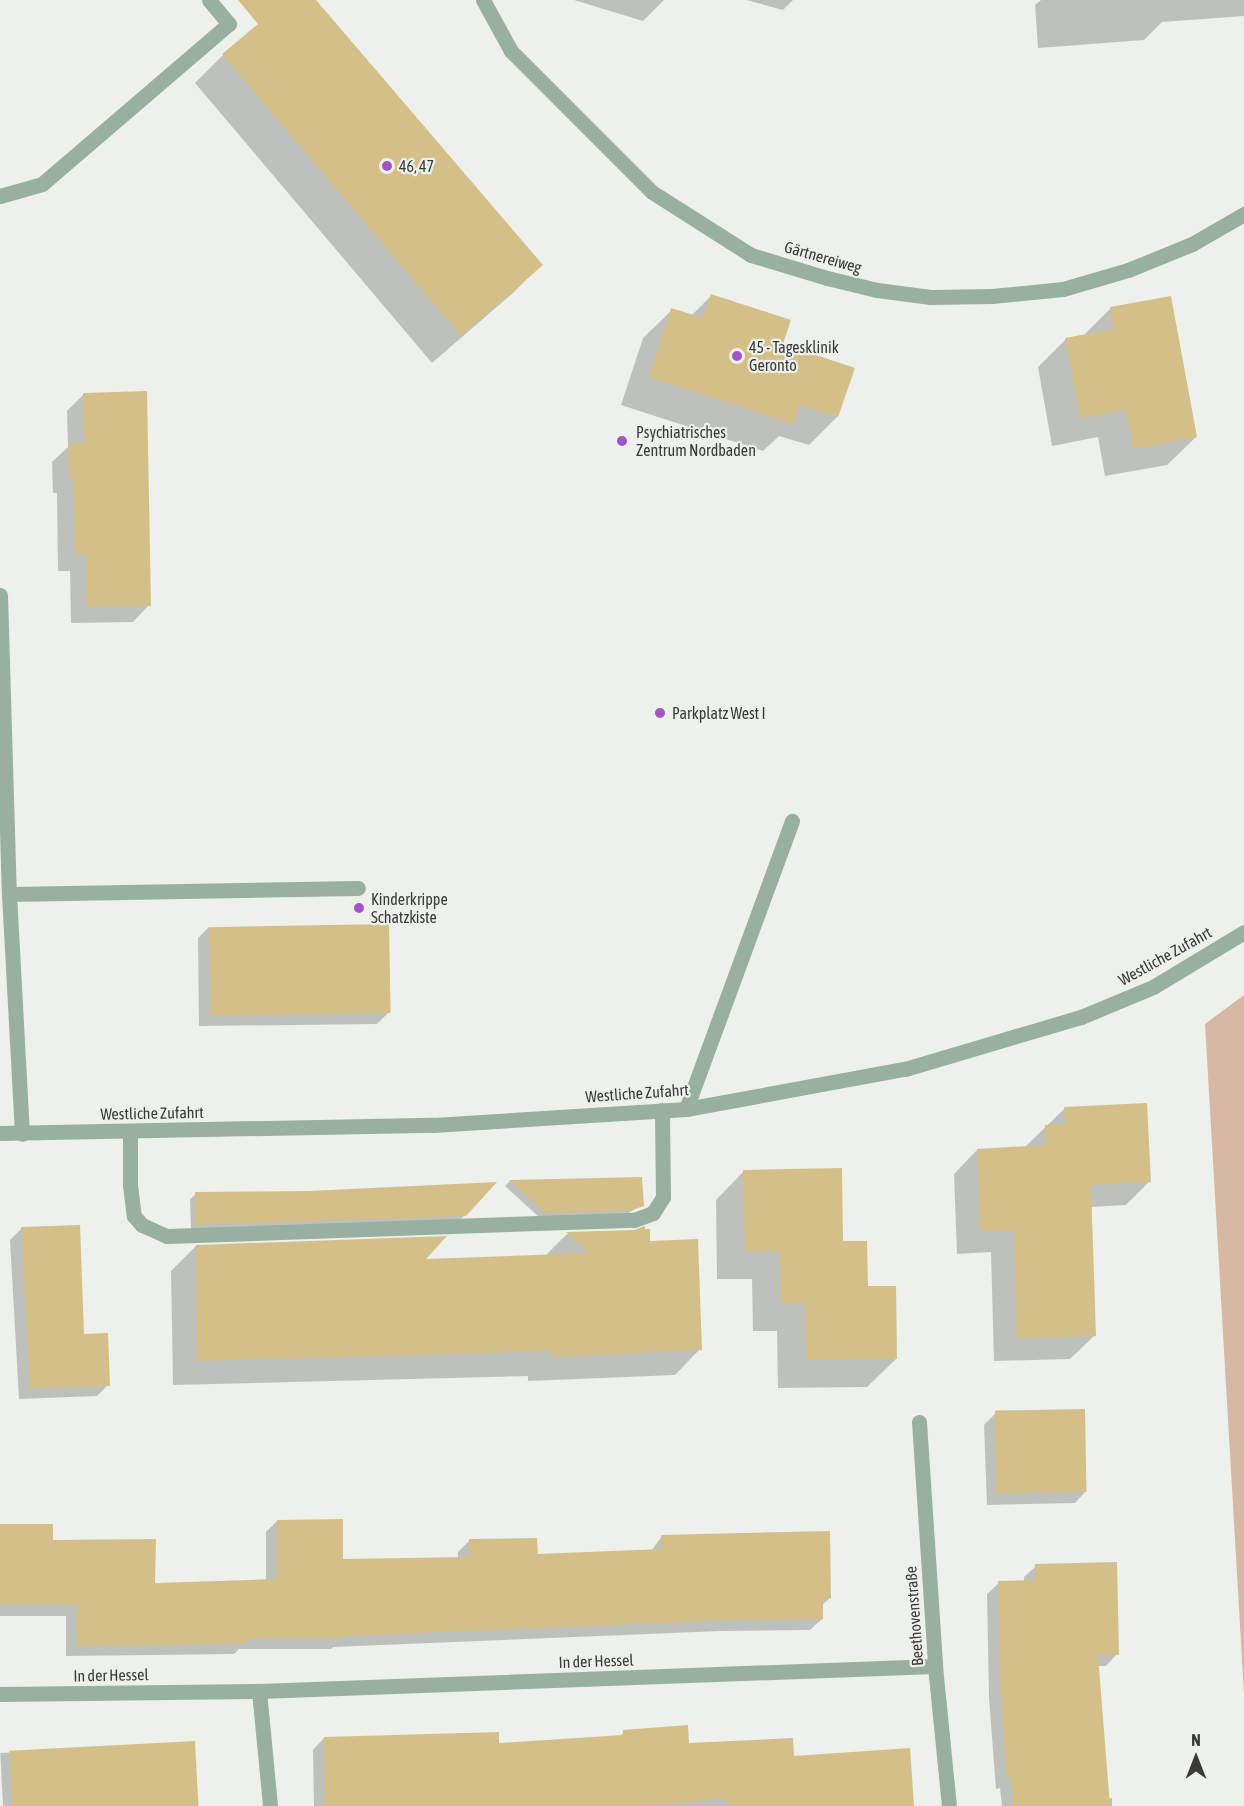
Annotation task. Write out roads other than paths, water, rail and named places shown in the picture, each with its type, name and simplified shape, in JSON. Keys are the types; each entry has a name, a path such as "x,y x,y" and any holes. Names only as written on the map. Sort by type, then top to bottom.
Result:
{"street":[{"path":"0,196 42,184 229,24 209,0"},
{"name":"Gärtnereiweg","path":"483,0 511,51 652,192 751,255 826,278 877,290 931,297 992,296 1063,289 1128,270 1192,244 1244,214"},
{"path":"0,595 9,894 22,1134"},
{"path":"686,1109 792,821"},
{"path":"9,894 358,888"},
{"name":"Westliche Zufahrt","path":"0,1133 433,1125 686,1109 905,1069 1081,1017 1153,987 1244,932"},
{"path":"130,1131 130,1185 134,1216 142,1225 166,1236 634,1220 653,1213 663,1197 662,1110"},
{"name":"Beethovenstraße","path":"919,1422 935,1666 949,1806"},
{"name":"In der Hessel","path":"0,1694 259,1691 935,1666"},
{"path":"259,1691 270,1806"}],"place":[{"name":"46, 47","path":"387,166"},
{"name":"45 - Tagesklinik Geronto","path":"737,356"},
{"name":"Psychiatrisches Zentrum Nordbaden","path":"622,441"},
{"name":"Parkplatz West I","path":"660,713"},
{"name":"Kinderkrippe Schatzkiste","path":"359,908"}]}
